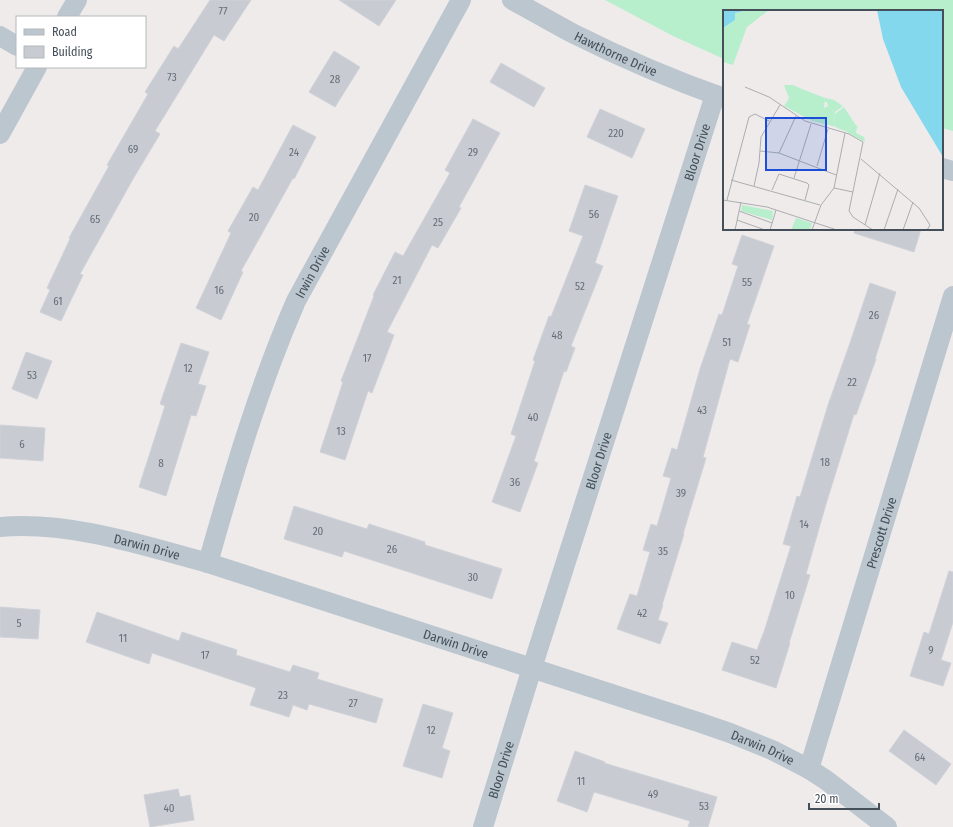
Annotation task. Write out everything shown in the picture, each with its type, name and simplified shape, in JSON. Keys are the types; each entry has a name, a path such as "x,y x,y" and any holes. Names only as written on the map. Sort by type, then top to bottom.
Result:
{"street":[{"path":"68,16 77,0"},
{"name":"Irwin Drive","path":"208,563 229,490 268,370 296,301 461,0"},
{"name":"Hawthorne Drive","path":"512,0 574,34 618,55 669,77 720,96"},
{"path":"0,36 16,45"},
{"path":"0,134 36,68"},
{"name":"Bloor Drive","path":"483,827 532,668 720,96"},
{"path":"943,168 953,171"},
{"name":"Prescott Drive","path":"809,769 953,296"},
{"name":"Darwin Drive","path":"0,527 31,526 90,534 134,543 208,563 730,733 772,750 809,769 826,780 887,827"}],"green space":[{"path":"605,0 953,0 953,131 943,128 943,10 723,10 723,59 673,36"}],"building":[{"path":"210,0 251,0 224,41 214,35 155,131 160,134 80,274 83,275 61,321 40,312 50,290 47,288 70,239 69,238 109,166 107,165 148,94 145,92 174,46 178,49"},
{"path":"339,0 396,0 379,26"},
{"path":"334,51 360,67 335,107 309,92"},
{"path":"501,63 545,88 534,107 490,82"},
{"path":"600,109 645,129 632,158 587,137"},
{"path":"473,119 500,133 459,207 461,208 438,248 432,245 387,332 394,335 372,393 368,391 345,460 320,452 343,382 341,381 374,296 373,295 395,252 403,256 450,173 445,170"},
{"path":"293,125 316,137 294,179 293,178 241,271 243,272 221,320 196,308 231,233 228,231 253,187 258,190"},
{"path":"585,185 618,196 595,263 603,266 571,346 575,348 566,372 564,371 534,461 538,463 520,512 492,502 516,436 511,434 535,361 533,360 549,316 551,317 583,236 569,231"},
{"path":"855,230 921,230 914,252 854,233"},
{"path":"742,235 774,246 747,324 750,325 738,362 730,359 703,457 706,458 658,620 668,623 660,644 617,629 630,594 637,596 650,552 643,550 651,524 657,526 671,478 663,476 672,448 677,450 700,369 719,314 722,315 738,266 732,264"},
{"path":"870,283 896,292 876,359 856,415 854,414 826,504 806,574 810,575 776,688 722,670 732,642 757,650 763,635 791,546 783,544 797,496 800,497 828,405"},
{"path":"181,343 209,352 198,384 206,386 196,416 191,415 166,496 139,487 165,406 160,404"},
{"path":"26,352 52,361 37,399 12,389"},
{"path":"0,425 45,428 43,461 0,458"},
{"path":"294,506 367,529 369,524 425,542 425,545 502,569 492,599 344,551 342,557 284,539"},
{"path":"949,571 953,572 953,622 941,660 951,663 943,686 910,676 924,632 929,634"},
{"path":"0,607 40,610 38,639 0,637"},
{"path":"97,612 179,641 182,632 237,650 236,655 290,672 293,665 319,673 317,679 383,699 376,723 309,704 307,710 293,705 289,717 250,705 256,688 152,653 149,664 86,642"},
{"path":"423,704 453,713 442,748 450,751 442,778 403,766"},
{"path":"904,730 951,764 936,785 889,751"},
{"path":"575,751 605,762 604,763 717,797 708,827 688,827 690,821 594,792 587,812 557,801"},
{"path":"178,789 180,797 190,795 194,820 150,827 144,795"}]}
